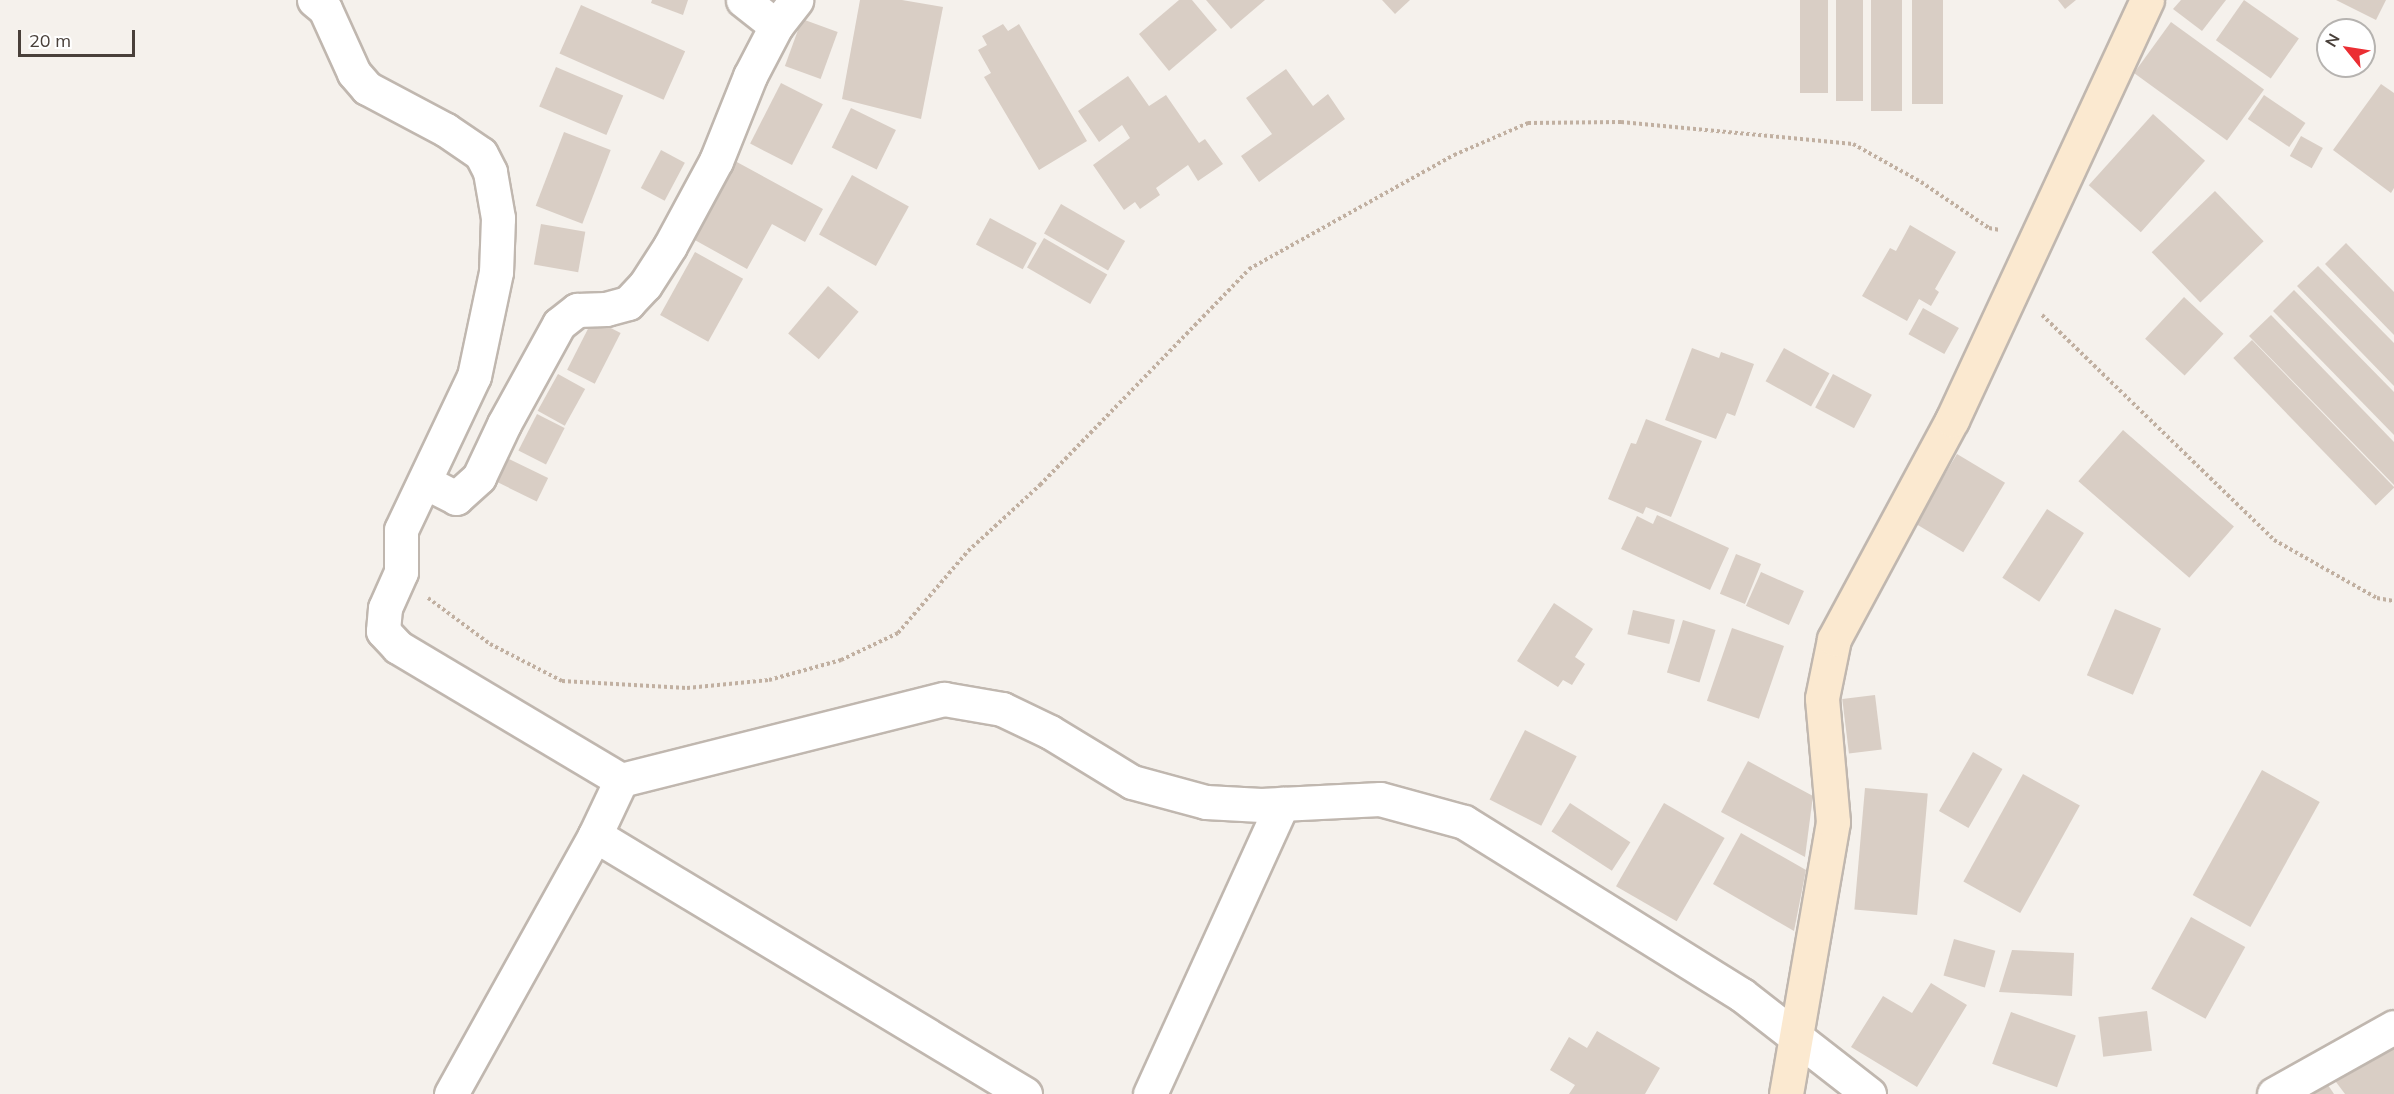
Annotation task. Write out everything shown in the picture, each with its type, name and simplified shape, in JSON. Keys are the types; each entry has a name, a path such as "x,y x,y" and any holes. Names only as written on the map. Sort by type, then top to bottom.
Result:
{"street":[{"path":"743,0 776,26"},
{"path":"425,482 456,498 479,477 504,424 559,324 577,310 606,309 628,303 645,285 670,246 716,160 750,76 776,26 796,0"},
{"path":"1786,1094 1833,822 1822,698 1834,639 1952,420 2147,0"},
{"path":"327,3 354,73 367,88 446,129 481,154 490,172 498,218 496,272 474,376 401,530 401,572 385,608 383,631 398,647 621,780 944,699 1002,709 1050,732 1132,783 1206,802 1261,806 1380,799 1464,822 1742,995 1869,1094"},
{"path":"451,1094 595,835 621,780"},
{"path":"1150,1094 1282,804"},
{"path":"595,835 1025,1094"},
{"path":"2274,1094 2394,1027"}],"path":[{"path":"401,572 435,605 490,644 562,681 687,688 769,680 841,660 898,633 968,550 1040,485 1249,269 1454,155 1528,123 1621,122 1853,144 1921,182 1989,228 2036,240"},
{"path":"2014,286 2274,540 2377,598 2394,601"}],"building":[{"path":"652,0 688,0 683,15 651,3"},
{"path":"860,0 902,0 943,7 921,119 842,99"},
{"path":"1179,0 1192,0 1217,30 1169,71 1139,34"},
{"path":"1206,0 1265,0 1231,29"},
{"path":"1382,0 1410,0 1395,14"},
{"path":"1800,0 1828,0 1828,93 1800,93"},
{"path":"1836,0 1863,0 1863,101 1836,101"},
{"path":"1871,0 1902,0 1902,111 1871,111"},
{"path":"1912,0 1943,0 1943,104 1912,104"},
{"path":"2058,0 2076,0 2065,9"},
{"path":"2181,0 2226,0 2202,31 2173,9"},
{"path":"2244,0 2299,38 2271,79 2216,40"},
{"path":"2336,0 2386,0 2376,20"},
{"path":"581,5 685,51 664,100 559,53"},
{"path":"802,19 838,32 821,79 785,66"},
{"path":"2171,22 2264,90 2227,141 2134,73"},
{"path":"1003,24 1008,31 1019,24 1087,141 1039,170 984,77 991,73 978,50 987,45 982,36"},
{"path":"556,67 623,96 606,135 539,107"},
{"path":"1286,69 1313,106 1328,94 1345,119 1259,182 1241,156 1272,134 1246,98"},
{"path":"1128,76 1149,106 1166,95 1199,143 1205,139 1223,164 1198,181 1188,165 1156,188 1160,195 1140,209 1135,202 1124,210 1093,165 1130,138 1122,125 1099,142 1078,111"},
{"path":"781,83 823,104 792,165 750,144"},
{"path":"2381,84 2394,93 2394,188 2391,193 2333,150"},
{"path":"2264,95 2305,123 2289,147 2248,119"},
{"path":"851,108 896,130 877,169 832,148"},
{"path":"2153,114 2205,161 2141,232 2089,185"},
{"path":"564,132 611,150 582,224 536,206"},
{"path":"2301,136 2323,148 2312,168 2290,156"},
{"path":"661,150 685,163 665,201 641,188"},
{"path":"735,161 823,209 805,242 772,224 747,269 693,239"},
{"path":"852,175 909,207 876,266 819,234"},
{"path":"2215,191 2264,241 2200,302 2152,252"},
{"path":"1061,204 1125,241 1108,270 1044,233"},
{"path":"990,218 1037,243 1023,269 976,244"},
{"path":"541,224 585,232 578,272 534,264"},
{"path":"1910,225 1956,252 1935,289 1939,292 1931,306 1919,299 1907,321 1862,296 1890,248 1896,251"},
{"path":"1044,238 1107,274 1090,304 1027,267"},
{"path":"2346,243 2394,292 2394,335 2325,264"},
{"path":"695,252 743,279 708,342 660,315"},
{"path":"2318,266 2394,343 2394,386 2297,286"},
{"path":"828,286 859,312 819,359 788,333"},
{"path":"2294,290 2394,392 2394,435 2273,311"},
{"path":"2184,297 2223,334 2185,376 2145,339"},
{"path":"1923,308 1959,328 1944,354 1908,334"},
{"path":"2271,315 2394,442 2394,485 2249,336"},
{"path":"593,319 621,333 595,384 567,370"},
{"path":"2252,340 2394,487 2376,506 2233,358"},
{"path":"1692,348 1719,358 1721,352 1754,364 1735,416 1727,413 1716,439 1665,420"},
{"path":"1784,348 1829,373 1811,406 1766,381"},
{"path":"558,374 585,389 565,426 538,411"},
{"path":"1833,374 1872,395 1854,428 1815,408"},
{"path":"537,414 565,428 546,465 518,451"},
{"path":"1646,419 1702,441 1671,517 1646,507 1643,514 1608,499 1631,443 1636,444"},
{"path":"2123,430 2234,526 2189,578 2078,481"},
{"path":"1957,454 2005,483 1963,552 1915,523"},
{"path":"505,457 548,478 537,501 494,480"},
{"path":"2047,509 2084,533 2039,602 2002,578"},
{"path":"1657,515 1729,548 1710,590 1621,549 1637,516 1653,524"},
{"path":"1736,554 1761,564 1745,604 1720,594"},
{"path":"1761,572 1804,591 1789,625 1746,606"},
{"path":"1554,603 1593,629 1575,657 1585,664 1572,685 1563,680 1558,687 1517,661"},
{"path":"2115,609 2161,629 2133,695 2087,675"},
{"path":"1633,610 1675,620 1669,644 1627,634"},
{"path":"1683,620 1716,630 1699,683 1667,673"},
{"path":"1732,628 1784,646 1759,719 1707,701"},
{"path":"1875,695 1882,750 1849,754 1842,699"},
{"path":"1525,730 1577,756 1541,826 1490,799"},
{"path":"1973,752 2002,769 1968,828 1939,811"},
{"path":"1748,761 1813,796 1805,857 1721,812"},
{"path":"2262,770 2320,802 2250,927 2193,895"},
{"path":"2023,774 2080,806 2020,913 1963,882"},
{"path":"1865,788 1928,793 1917,915 1854,910"},
{"path":"1570,803 1630,842 1612,871 1551,832"},
{"path":"1664,803 1725,838 1677,921 1616,886"},
{"path":"1741,833 1806,870 1794,931 1713,884"},
{"path":"2191,917 2245,947 2205,1019 2151,989"},
{"path":"1954,939 1995,951 1985,987 1944,976"},
{"path":"2012,950 2074,953 2072,996 1999,992"},
{"path":"1931,983 1967,1005 1917,1087 1851,1047 1883,996 1912,1013"},
{"path":"2147,1011 2152,1051 2103,1057 2098,1017"},
{"path":"2011,1012 2076,1036 2057,1087 1992,1064"},
{"path":"1597,1031 1660,1068 1645,1094 1569,1094 1575,1085 1550,1070 1569,1037 1587,1048"},
{"path":"2394,1035 2394,1094 2345,1094 2333,1078"},
{"path":"2326,1082 2334,1094 2308,1094"}]}
